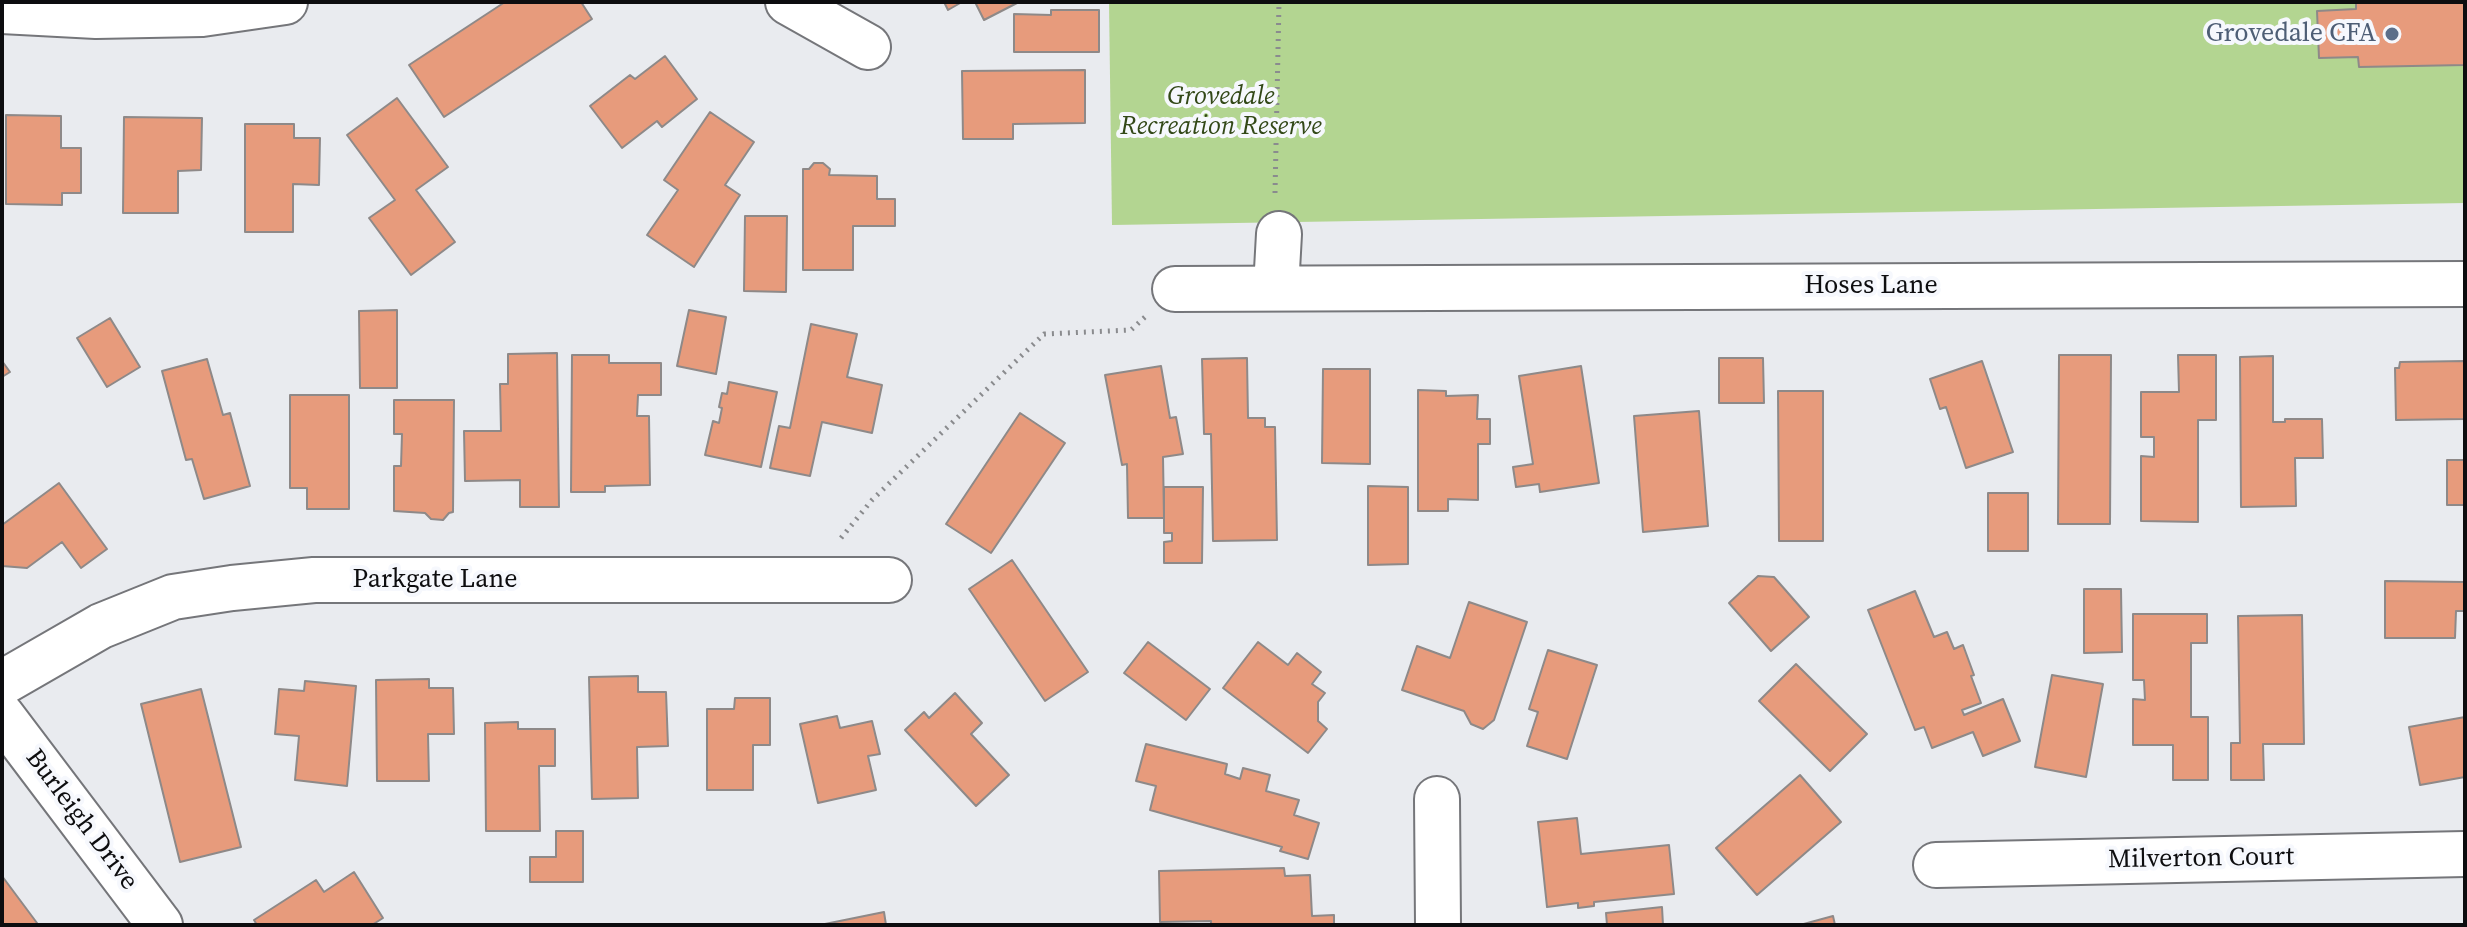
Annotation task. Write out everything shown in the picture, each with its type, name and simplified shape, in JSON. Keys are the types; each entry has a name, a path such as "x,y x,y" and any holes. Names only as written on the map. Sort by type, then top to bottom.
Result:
{"street":[{"path":"2,11 96,16 202,14 285,2"},
{"path":"788,2 868,47"},
{"path":"1276,288 1279,234"},
{"name":"Hoses Lane","path":"1175,289 2465,284"},
{"name":"Parkgate Lane","path":"2,683 115,620 173,597 232,588 314,580 889,580"},
{"name":"Burleigh Drive","path":"2,716 160,925"},
{"path":"1437,799 1438,925"},
{"name":"Milverton Court","path":"1936,865 2465,854"}],"path":[{"path":"1279,2 1275,190 1279,234"},
{"path":"809,580 872,500 1044,334 1131,330 1175,289"}],"green space":[{"name":"Grovedale Recreation Reserve","path":"1109,2 2465,2 2465,203 1112,225"}],"building":[{"path":"505,2 581,2 592,19 444,117 409,65"},
{"path":"944,2 962,2 948,10"},
{"path":"975,2 1019,2 984,20"},
{"name":"Grovedale CFA","path":"2356,2 2465,2 2465,65 2359,67 2358,57 2319,58 2317,11 2356,9"},
{"path":"1051,10 1099,10 1099,52 1014,52 1014,14 1051,15"},
{"path":"665,56 697,99 662,127 657,121 622,148 590,106 630,75 635,79"},
{"path":"1085,70 1085,123 1013,124 1013,139 963,139 962,71"},
{"path":"397,98 448,167 416,190 455,242 411,275 369,218 395,200 347,135"},
{"path":"710,112 754,142 725,185 740,195 694,267 647,235 678,190 664,180"},
{"path":"6,115 61,116 61,148 81,148 81,193 62,193 62,205 6,204"},
{"path":"124,117 202,118 201,170 178,171 178,213 123,213"},
{"path":"245,124 294,124 294,138 320,138 319,185 293,184 293,232 245,232"},
{"path":"814,163 823,163 830,169 829,175 877,176 877,199 895,199 895,226 853,226 853,270 803,270 803,169 809,169"},
{"path":"745,216 787,216 786,292 744,291"},
{"path":"397,310 397,388 360,388 359,311"},
{"path":"689,310 726,317 716,374 677,366"},
{"path":"110,318 140,367 107,387 77,338"},
{"path":"811,324 857,334 847,377 882,385 872,433 822,422 810,476 770,468 779,426 790,428"},
{"path":"557,353 559,507 520,507 520,480 465,481 464,431 501,431 500,384 508,384 508,354"},
{"path":"572,355 609,355 609,363 661,363 661,395 638,395 637,416 649,416 650,485 605,486 605,492 571,492"},
{"path":"2059,355 2111,355 2110,524 2058,524"},
{"path":"2178,355 2216,355 2216,420 2198,420 2198,522 2141,521 2141,456 2154,457 2154,437 2141,437 2141,392 2179,392"},
{"path":"2273,356 2273,422 2322,419 2323,458 2295,458 2296,506 2241,507 2240,357"},
{"path":"1247,358 1248,418 1265,418 1265,427 1275,427 1277,540 1213,541 1211,434 1204,434 1202,359"},
{"path":"1719,358 1763,358 1764,403 1719,403"},
{"path":"207,359 223,415 230,413 250,486 204,499 192,459 186,460 162,371"},
{"path":"2,361 10,372 2,377"},
{"path":"1982,361 2013,452 1966,468 1946,407 1940,409 1930,379"},
{"path":"2465,361 2465,419 2396,420 2395,368 2399,368 2400,362"},
{"path":"1161,366 1170,418 1176,417 1183,454 1163,457 1164,518 1128,518 1127,464 1122,465 1105,375"},
{"path":"1581,366 1599,483 1540,492 1539,484 1516,487 1513,467 1533,464 1519,376"},
{"path":"1323,369 1370,369 1370,464 1322,463"},
{"path":"729,382 777,392 761,467 705,455 713,421 719,423 722,393 727,394"},
{"path":"1418,390 1446,391 1446,396 1478,395 1477,419 1490,419 1490,444 1478,444 1478,500 1448,499 1448,511 1418,511"},
{"path":"1778,391 1823,391 1823,541 1779,541"},
{"path":"290,395 349,395 349,509 307,509 307,488 290,488"},
{"path":"394,400 454,400 453,512 443,520 431,519 425,513 394,511 394,466 401,466 402,434 394,434"},
{"path":"1699,411 1708,526 1643,532 1634,416"},
{"path":"1020,413 1065,443 991,553 946,524"},
{"path":"2447,460 2465,460 2465,505 2447,505"},
{"path":"59,483 107,549 81,568 62,542 27,568 2,566 2,525"},
{"path":"1368,486 1408,487 1408,564 1368,565"},
{"path":"1164,487 1203,487 1202,563 1164,563 1164,542 1172,541 1172,533 1164,533"},
{"path":"1988,493 2028,493 2028,551 1988,551"},
{"path":"1012,560 1088,672 1045,701 969,589"},
{"path":"1758,576 1774,577 1809,617 1771,651 1729,603"},
{"path":"2385,581 2465,582 2465,611 2456,611 2455,638 2385,638"},
{"path":"2084,589 2121,589 2122,652 2084,653"},
{"path":"1915,591 1934,637 1947,632 1954,649 1963,645 1981,703 1962,710 1964,715 2003,699 2020,741 1983,756 1973,732 1932,748 1924,727 1915,730 1868,610"},
{"path":"1469,602 1527,622 1494,720 1483,729 1471,724 1464,711 1402,690 1417,646 1450,658"},
{"path":"2133,614 2207,614 2207,643 2191,643 2191,717 2208,717 2208,780 2173,780 2173,745 2133,745 2133,699 2145,700 2144,680 2133,680"},
{"path":"2302,615 2304,744 2263,744 2264,780 2231,780 2231,743 2240,743 2238,616"},
{"path":"1148,642 1210,689 1186,720 1124,673"},
{"path":"1258,642 1288,665 1297,653 1321,672 1312,684 1325,693 1318,702 1318,721 1327,729 1308,753 1223,688"},
{"path":"1548,650 1597,665 1567,759 1527,746 1538,712 1529,709"},
{"path":"1796,664 1867,734 1830,771 1759,701"},
{"path":"2052,675 2103,684 2086,777 2035,767"},
{"path":"638,676 638,692 666,692 668,746 637,747 638,798 592,799 589,677"},
{"path":"429,679 429,688 453,688 454,734 428,734 429,781 377,781 376,680"},
{"path":"305,681 356,686 347,786 295,780 299,736 275,734 279,689 304,691"},
{"path":"201,689 241,847 180,862 141,704"},
{"path":"955,693 982,723 971,734 1009,775 976,806 905,730 924,712 929,718"},
{"path":"735,698 770,698 770,745 753,745 753,790 707,790 707,709 734,709"},
{"path":"837,716 840,728 872,721 880,754 868,756 876,790 818,803 800,724"},
{"path":"2465,717 2465,777 2420,785 2409,727"},
{"path":"518,722 518,729 555,729 555,766 539,766 540,831 486,831 485,723"},
{"path":"1146,744 1227,764 1225,774 1240,779 1243,768 1270,775 1266,791 1299,800 1294,815 1319,823 1308,859 1280,851 1282,847 1150,810 1156,786 1136,781"},
{"path":"1800,775 1841,822 1757,895 1716,848"},
{"path":"1577,818 1581,854 1669,845 1674,894 1594,902 1594,906 1578,908 1578,903 1547,907 1538,822"},
{"path":"556,831 583,831 583,882 530,882 530,857 556,857"},
{"path":"1284,868 1285,876 1310,875 1312,916 1334,915 1334,925 1160,922 1159,871"},
{"path":"354,872 383,918 372,925 257,925 254,920 316,880 324,892"},
{"path":"2,876 37,923 35,925 2,925"},
{"path":"1662,907 1663,925 1607,925 1606,913"},
{"path":"884,912 886,925 820,925"},
{"path":"1833,916 1835,925 1800,925"}],"place":[{"name":"Grovedale CFA","path":"2392,34"}]}
